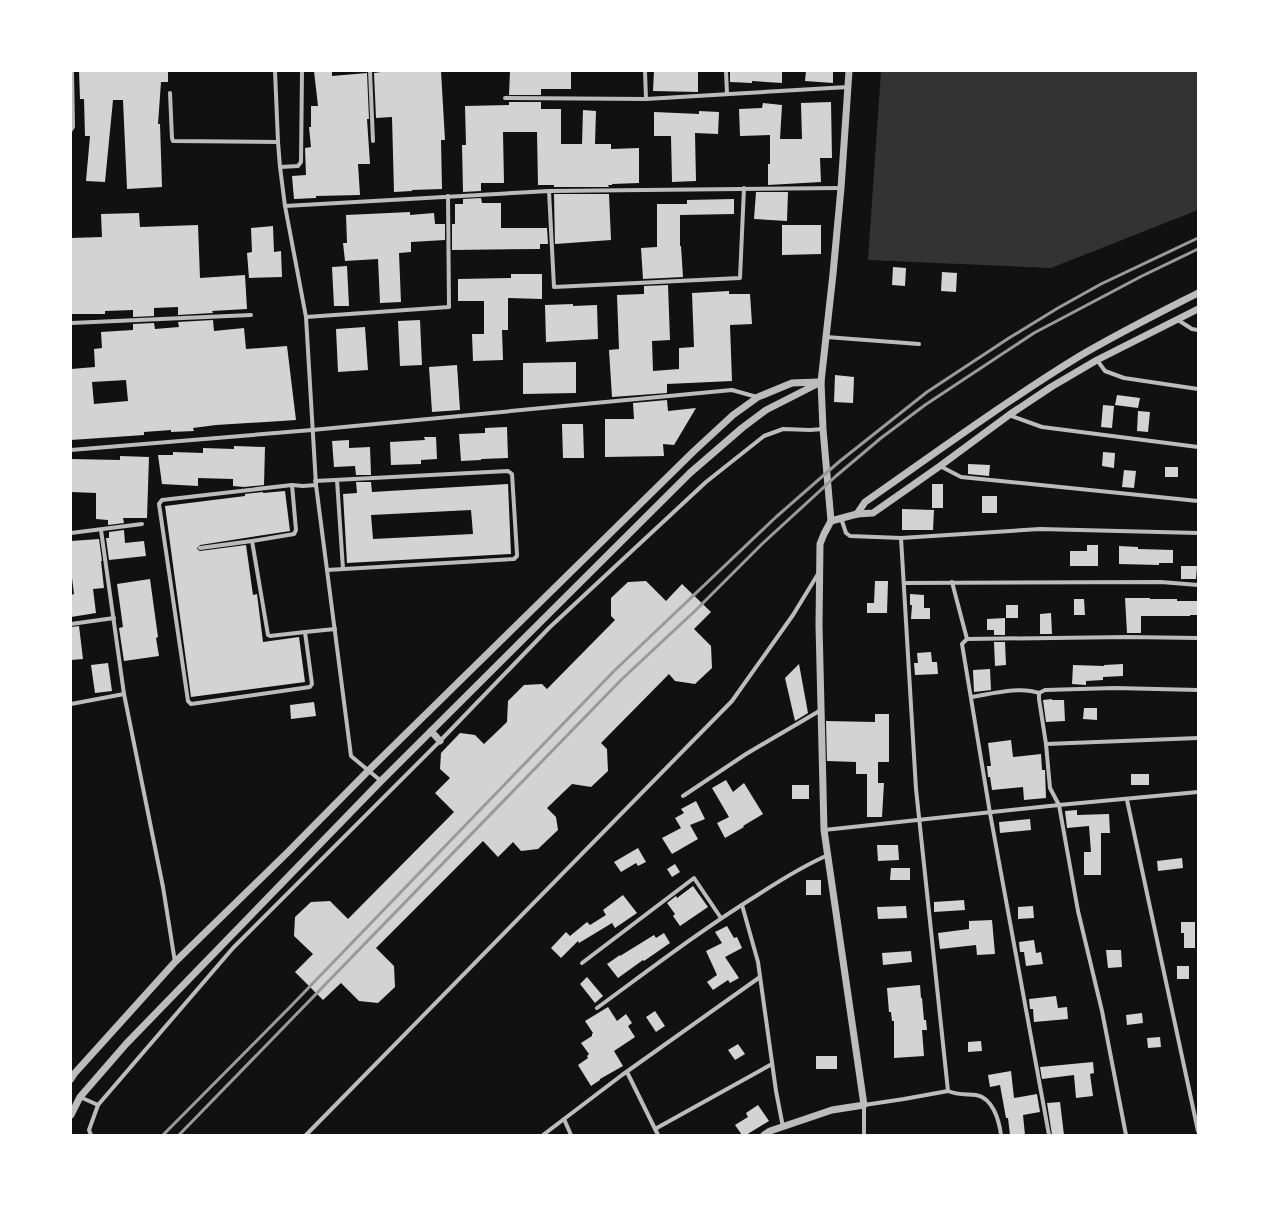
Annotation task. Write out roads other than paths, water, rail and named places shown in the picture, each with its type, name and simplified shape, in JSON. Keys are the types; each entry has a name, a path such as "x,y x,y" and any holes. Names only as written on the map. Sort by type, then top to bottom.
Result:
{"street":[{"path":"72,71 72,128"},
{"path":"275,71 280,167 285,206 306,317 316,483 351,756 381,781"},
{"path":"280,167 298,166 301,162 302,71"},
{"path":"370,71 373,142"},
{"path":"645,71 646,99"},
{"path":"726,71 727,94"},
{"path":"849,71 841,188 821,382 823,429 831,521 820,544 819,573 824,830 864,1105 864,1135"},
{"path":"505,98 646,99 848,87"},
{"path":"170,93 173,142 278,142"},
{"path":"549,191 554,287 740,278 744,188"},
{"path":"285,206 549,191 841,188"},
{"path":"306,317 448,307 448,196"},
{"path":"857,514 865,502 1001,407 1078,357 1140,322 1198,294"},
{"path":"831,521 857,514 873,513 1050,387 1097,360 1198,309"},
{"path":"71,323 251,315"},
{"path":"1178,320 1192,329 1198,330"},
{"path":"826,336 919,344"},
{"path":"1097,360 1105,371 1124,378 1198,389"},
{"path":"71,1079 175,962 368,770 694,451 733,415 758,397 792,383 821,382"},
{"path":"71,1115 80,1097 126,1044 381,781 690,473 742,428 766,410 821,382"},
{"path":"71,450 312,430 732,390 758,397"},
{"path":"1009,415 1042,427 1198,447"},
{"path":"91,1135 89,1130 98,1105 233,948 440,741 549,628 706,482 764,436 783,429 823,429"},
{"path":"940,466 961,477 1198,500"},
{"path":"304,632 312,684 310,687 191,704 188,702 159,504 160,502 162,500 292,485 304,486 337,480 508,471 512,474 517,554 514,559 327,570"},
{"path":"337,480 343,569"},
{"path":"200,548 294,534 296,530 292,485"},
{"path":"841,518 846,533 850,536 901,538 1040,530 1198,533"},
{"path":"71,533 142,524"},
{"path":"101,530 124,694 163,887 175,962"},
{"path":"901,538 916,789 948,1091"},
{"path":"252,541 268,635 335,629"},
{"path":"306,1135 732,701 793,615 819,573"},
{"path":"952,582 967,639"},
{"path":"904,583 1161,582 1198,585"},
{"path":"71,624 114,618"},
{"path":"1049,1135 990,813 962,644 967,639 1127,637 1198,638"},
{"path":"971,697 1022,690 1032,690 1039,693 1045,690 1115,688 1198,690"},
{"path":"1039,693 1050,788 1059,805 1078,911 1102,1011 1126,1135"},
{"path":"71,704 124,694"},
{"path":"683,796 746,754 822,710"},
{"path":"431,731 440,741"},
{"path":"1046,744 1198,738"},
{"path":"824,830 1198,792"},
{"path":"1127,800 1198,1131"},
{"path":"597,1008 721,918 777,882 828,855"},
{"path":"582,963 694,878 721,918"},
{"path":"742,905 758,962 776,1091 783,1127"},
{"path":"542,1135 760,977"},
{"path":"655,1129 772,1064"},
{"path":"627,1072 658,1135"},
{"path":"764,1135 770,1131 832,1110 948,1091 955,1094 976,1095 983,1097 990,1103 1000,1126 1001,1135"},
{"path":"80,1097 98,1105"},
{"path":"564,1119 571,1135"}],"railway":[{"path":"163,1135 291,1006 614,671 776,517 840,461 927,392 1009,338 1101,284 1198,238"},
{"path":"179,1135 621,680 697,609 762,544 836,476 881,438 925,405 1034,333 1142,276 1198,249"}]}
